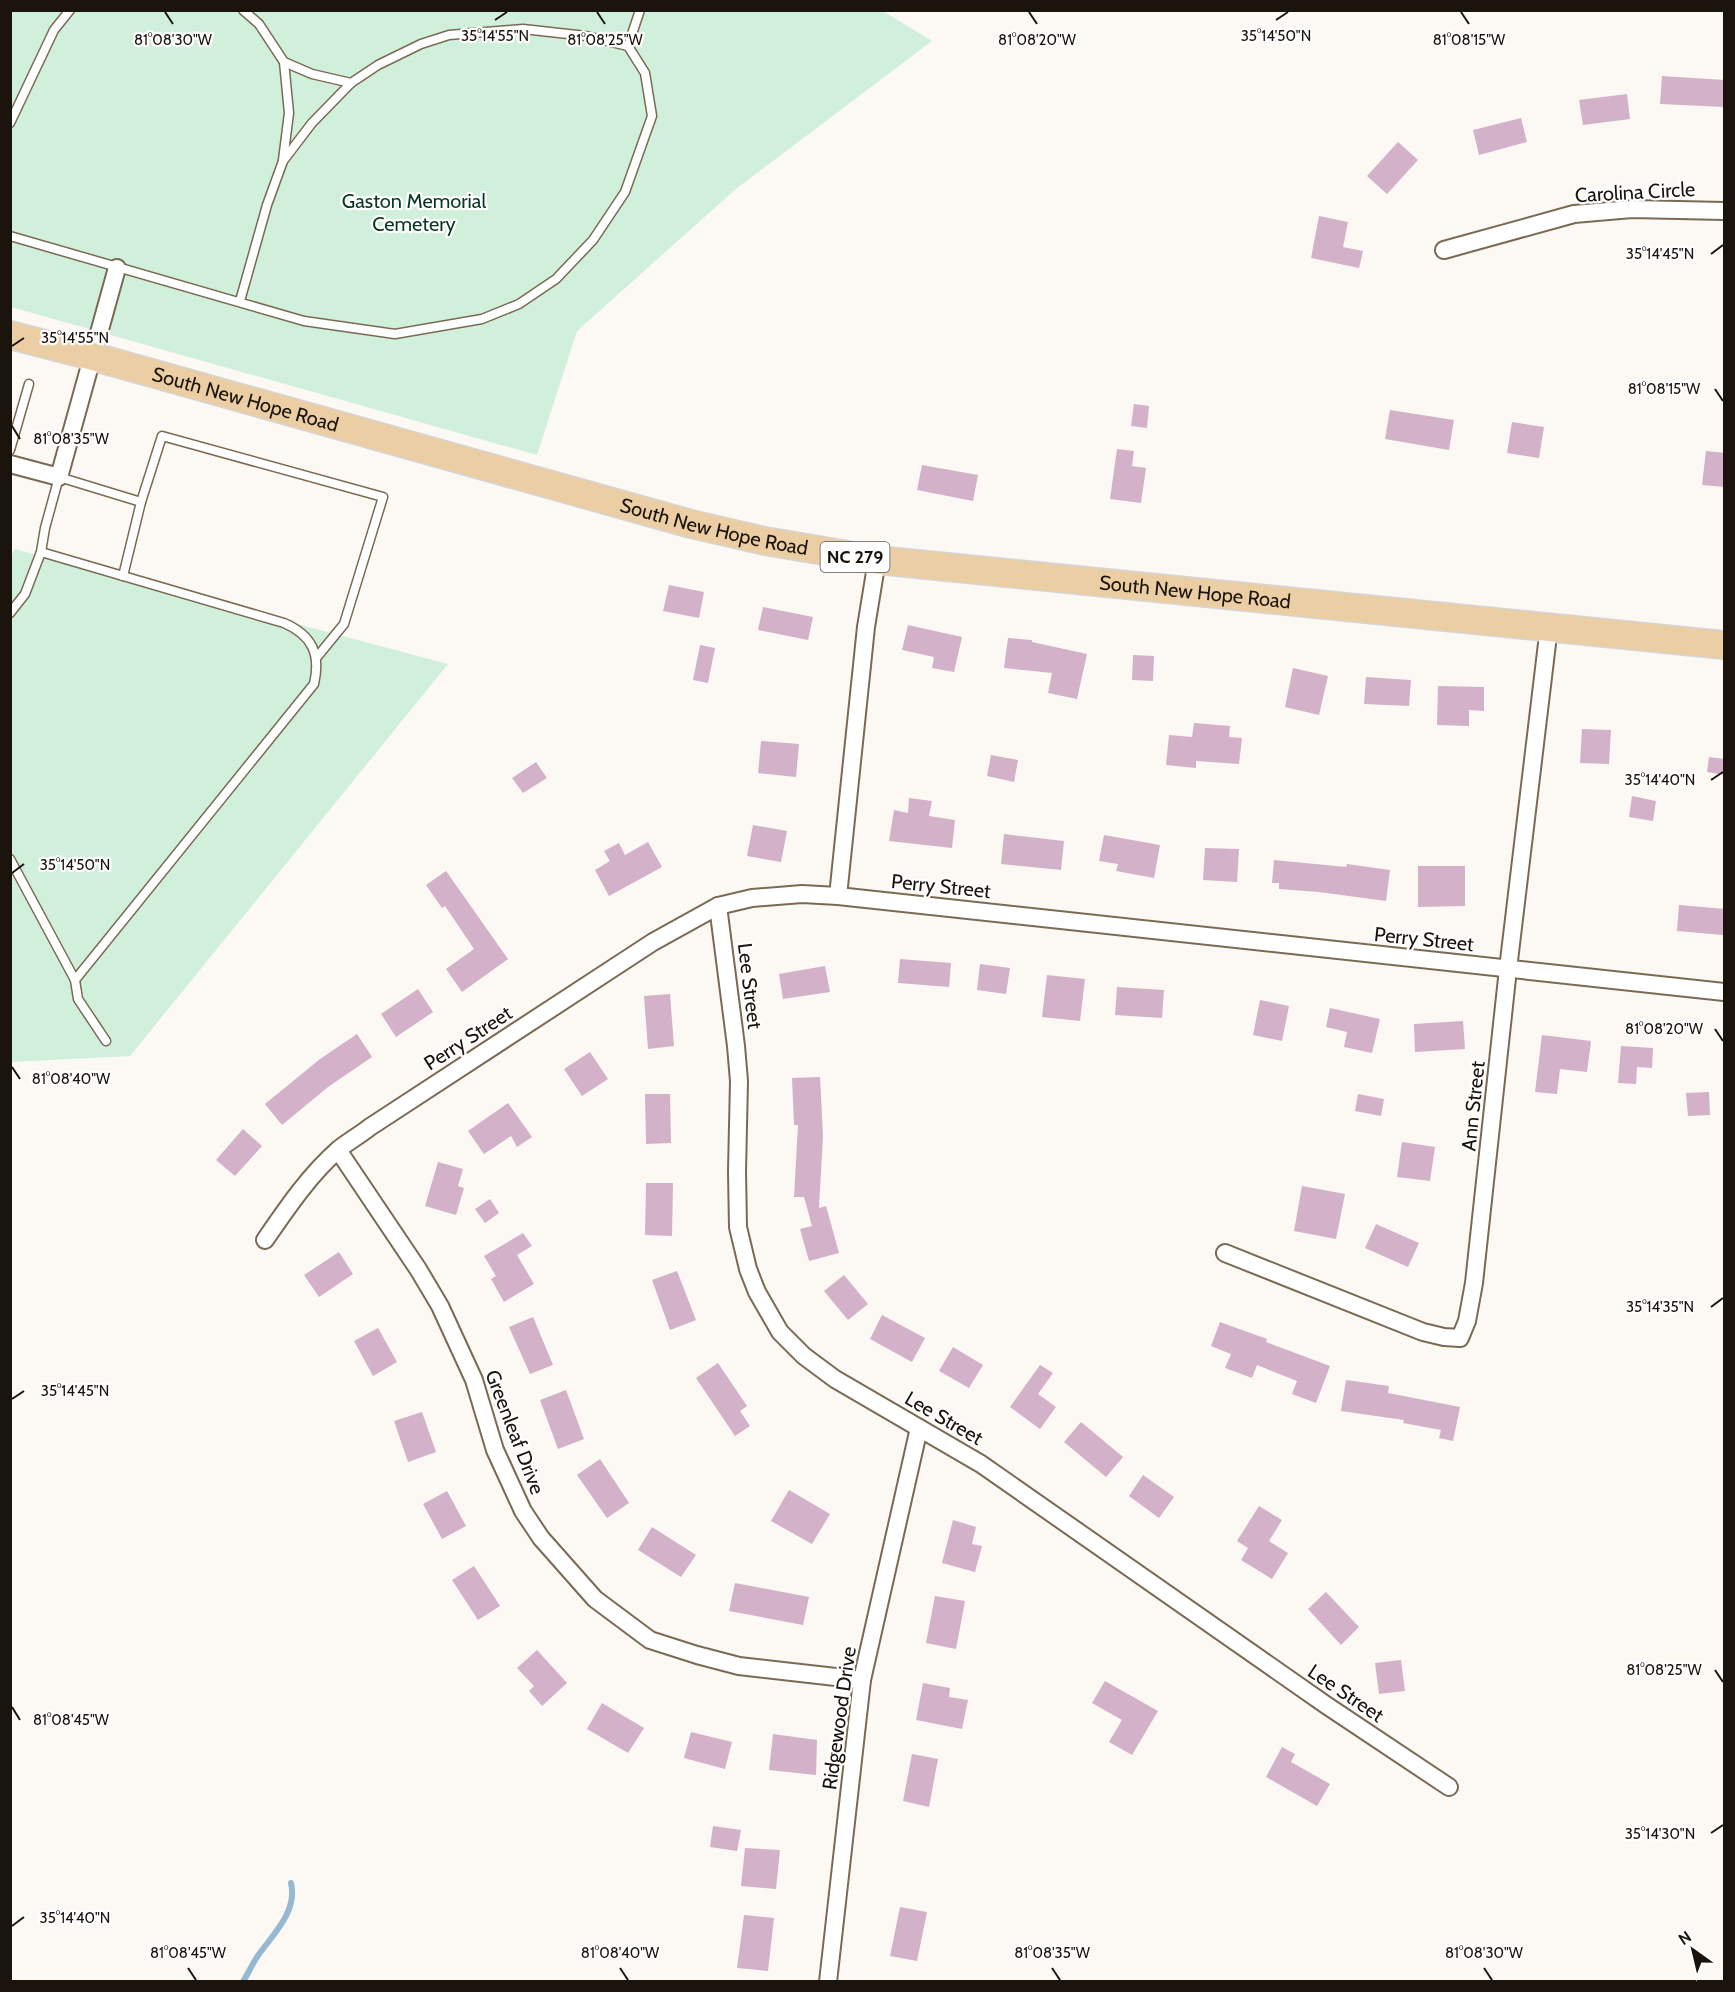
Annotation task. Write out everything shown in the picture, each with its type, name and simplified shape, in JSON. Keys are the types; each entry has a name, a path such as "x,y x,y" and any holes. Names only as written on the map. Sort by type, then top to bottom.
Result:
{"main road":[{"name":"South New Hope Road","path":"10,335 691,524 765,541 877,560 1725,645"}],"street":[{"name":"Carolina Circle","path":"1444,250 1574,214 1632,209 1725,211"},
{"path":"10,464 58,477 117,268"},
{"path":"838,896 866,627 877,560"},
{"name":"Ann Street","path":"1225,1253 1423,1332 1460,1338 1467,1321 1474,1283 1508,969 1549,627"},
{"name":"Perry Street","path":"265,1240 304,1187 338,1150 653,942 718,906 752,898 802,894 838,896 1725,992"},
{"name":"Lee Street","path":"718,906 736,1046 739,1091 738,1227 748,1269 767,1312 780,1332 804,1356 836,1379 981,1464 1316,1698 1449,1787"},
{"name":"Greenleaf Drive","path":"338,1150 418,1269 440,1306 474,1380 495,1450 523,1511 541,1538 595,1599 650,1640 697,1655 739,1666 862,1680"},
{"name":"Ridgewood Drive","path":"828,1982 862,1680 919,1428"}],"lane":[{"path":"10,123 54,30 70,10"},
{"path":"240,301 267,205 283,161 289,113 284,62 259,24 243,10"},
{"path":"628,45 640,10"},
{"path":"10,237 304,321 395,334 482,320 519,304 556,279 593,240 625,192 651,116 645,73 628,45 586,36 523,29 449,35 421,44 378,65 351,83 312,123 283,161"},
{"path":"284,62 312,74 351,83"},
{"path":"10,450 29,384"},
{"path":"123,576 141,501 162,436 383,497 344,624 317,657"},
{"path":"10,613 25,594 41,552 58,477 141,501"},
{"path":"41,552 284,622 307,638 317,657 318,669 314,684 75,980"},
{"path":"10,860 75,980 78,999 106,1041"}],"green space":[{"name":"Gaston Memorial Cemetery","path":"881,10 932,41 737,188 577,331 537,455 11,307 10,11"},
{"path":"15,549 448,664 130,1056 11,1062 10,558"}],"building":[{"path":"1662,76 1725,80 1725,107 1660,104"},
{"path":"1627,94 1630,119 1583,125 1579,100"},
{"path":"1521,118 1527,142 1479,155 1473,130"},
{"path":"1398,142 1418,160 1387,194 1367,176"},
{"path":"1319,216 1348,222 1343,247 1363,251 1359,268 1311,258"},
{"path":"1134,404 1149,406 1147,428 1131,426"},
{"path":"1390,410 1454,420 1449,450 1385,439"},
{"path":"1512,422 1544,427 1539,458 1507,453"},
{"path":"1117,449 1134,451 1132,466 1146,468 1141,503 1110,499"},
{"path":"1706,451 1725,453 1725,487 1702,485"},
{"path":"922,465 978,475 973,501 917,490"},
{"path":"669,585 704,592 699,618 663,611"},
{"path":"763,607 813,617 808,640 758,630"},
{"path":"908,625 962,637 954,672 932,668 934,657 902,650"},
{"path":"1008,638 1032,640 1032,642 1087,654 1077,699 1048,693 1052,673 1004,668"},
{"path":"700,645 715,648 708,683 693,680"},
{"path":"1133,655 1154,656 1153,681 1132,680"},
{"path":"1293,668 1328,676 1319,715 1285,707"},
{"path":"1366,677 1411,680 1409,706 1364,704"},
{"path":"1438,686 1484,687 1484,711 1469,710 1469,726 1437,725"},
{"path":"1194,723 1230,726 1229,737 1242,738 1239,764 1196,761 1196,768 1166,765 1169,735 1192,737"},
{"path":"1582,729 1611,730 1609,764 1580,763"},
{"path":"761,741 799,744 796,777 758,773"},
{"path":"991,755 1018,760 1014,782 987,776"},
{"path":"1709,757 1725,759 1725,775 1707,772"},
{"path":"536,762 547,778 523,793 512,778"},
{"path":"1632,796 1656,801 1653,821 1629,817"},
{"path":"909,798 932,801 929,816 955,820 952,848 889,841 894,810 908,813"},
{"path":"753,825 787,831 781,862 747,856"},
{"path":"1004,834 1064,841 1061,870 1001,864"},
{"path":"1104,835 1160,845 1154,878 1116,871 1118,864 1099,861"},
{"path":"648,842 662,867 609,896 595,870 610,861 604,851 619,843 625,855"},
{"path":"1205,848 1239,849 1237,882 1203,880"},
{"path":"1274,860 1346,867 1347,864 1390,870 1386,901 1279,889 1279,883 1272,883"},
{"path":"1418,866 1465,866 1465,906 1418,907"},
{"path":"446,871 508,959 462,992 446,969 474,949 445,906 442,908 426,885"},
{"path":"1679,905 1725,909 1723,935 1677,931"},
{"path":"900,959 951,963 949,987 898,983"},
{"path":"980,964 1010,968 1006,994 977,990"},
{"path":"825,966 830,992 783,999 779,974"},
{"path":"1047,975 1085,979 1080,1021 1042,1017"},
{"path":"1117,987 1164,990 1162,1018 1115,1015"},
{"path":"418,989 433,1012 396,1037 381,1014"},
{"path":"670,994 674,1046 648,1049 644,996"},
{"path":"1260,1000 1289,1006 1282,1041 1253,1035"},
{"path":"1330,1008 1380,1019 1372,1053 1344,1047 1347,1032 1326,1027"},
{"path":"1463,1021 1465,1049 1415,1052 1414,1024"},
{"path":"357,1034 372,1057 328,1087 282,1125 265,1104 320,1059"},
{"path":"1542,1035 1591,1041 1587,1072 1560,1069 1557,1094 1535,1092"},
{"path":"1621,1046 1653,1048 1652,1068 1637,1067 1636,1084 1618,1083"},
{"path":"590,1052 608,1079 582,1096 564,1069"},
{"path":"820,1077 823,1136 819,1208 826,1206 839,1253 809,1261 800,1229 812,1226 804,1197 794,1197 798,1125 794,1125 792,1078"},
{"path":"1709,1092 1710,1115 1688,1116 1686,1093"},
{"path":"645,1094 670,1094 671,1143 646,1144"},
{"path":"1358,1094 1384,1099 1381,1116 1355,1111"},
{"path":"508,1103 532,1137 517,1147 511,1136 484,1154 468,1131"},
{"path":"243,1129 262,1146 235,1176 216,1160"},
{"path":"1402,1142 1435,1147 1430,1181 1397,1177"},
{"path":"438,1162 463,1169 458,1186 464,1188 456,1215 425,1206"},
{"path":"646,1183 673,1183 672,1236 645,1235"},
{"path":"1302,1186 1345,1194 1336,1239 1294,1231"},
{"path":"490,1199 499,1213 485,1223 475,1209"},
{"path":"1376,1224 1419,1243 1408,1267 1365,1248"},
{"path":"523,1233 532,1246 517,1255 534,1284 504,1302 491,1279 496,1276 484,1256"},
{"path":"339,1252 353,1274 319,1297 304,1275"},
{"path":"677,1271 696,1320 670,1330 652,1280"},
{"path":"844,1275 868,1304 848,1320 824,1291"},
{"path":"882,1315 925,1338 912,1362 870,1339"},
{"path":"533,1317 553,1365 530,1374 509,1327"},
{"path":"1220,1322 1330,1366 1316,1403 1292,1394 1297,1381 1257,1365 1252,1378 1225,1368 1231,1354 1211,1346"},
{"path":"378,1328 397,1362 373,1376 354,1341"},
{"path":"953,1347 983,1365 969,1388 939,1371"},
{"path":"718,1363 747,1406 740,1411 750,1426 735,1436 696,1378"},
{"path":"1040,1365 1053,1373 1038,1394 1056,1407 1040,1429 1010,1407"},
{"path":"1346,1380 1389,1386 1388,1393 1460,1407 1453,1441 1439,1438 1441,1430 1403,1423 1404,1420 1341,1411"},
{"path":"566,1390 584,1439 558,1449 540,1400"},
{"path":"422,1412 436,1452 408,1462 394,1421"},
{"path":"1081,1422 1123,1457 1106,1477 1064,1442"},
{"path":"600,1459 629,1503 607,1518 577,1475"},
{"path":"1143,1475 1174,1497 1159,1518 1129,1496"},
{"path":"789,1490 830,1514 812,1544 771,1521"},
{"path":"447,1491 466,1526 442,1539 423,1504"},
{"path":"1259,1506 1282,1520 1269,1541 1288,1553 1272,1579 1241,1560 1248,1548 1237,1541"},
{"path":"953,1520 976,1527 972,1544 982,1546 975,1572 942,1563"},
{"path":"652,1527 696,1555 681,1577 638,1550"},
{"path":"474,1566 500,1606 478,1620 452,1580"},
{"path":"735,1583 809,1597 803,1625 729,1611"},
{"path":"1326,1592 1359,1627 1341,1645 1308,1609"},
{"path":"935,1596 965,1601 956,1649 926,1643"},
{"path":"537,1650 567,1683 542,1706 529,1691 534,1686 517,1668"},
{"path":"1401,1660 1405,1691 1379,1694 1375,1663"},
{"path":"1105,1681 1158,1711 1132,1755 1109,1742 1122,1720 1092,1703"},
{"path":"923,1683 950,1688 949,1697 968,1700 962,1729 916,1720"},
{"path":"602,1703 644,1728 628,1753 587,1729"},
{"path":"691,1732 732,1742 725,1769 684,1758"},
{"path":"773,1734 817,1740 816,1775 769,1770"},
{"path":"1282,1747 1295,1754 1291,1762 1330,1784 1317,1806 1266,1777"},
{"path":"912,1754 938,1759 929,1807 903,1801"},
{"path":"713,1826 741,1830 737,1851 710,1847"},
{"path":"745,1848 780,1850 776,1889 741,1886"},
{"path":"900,1907 927,1912 917,1961 890,1956"},
{"path":"744,1915 774,1918 768,1971 737,1968"}],"waterway":[{"path":"243,1982 287,1913 291,1904 291,1883"}]}
